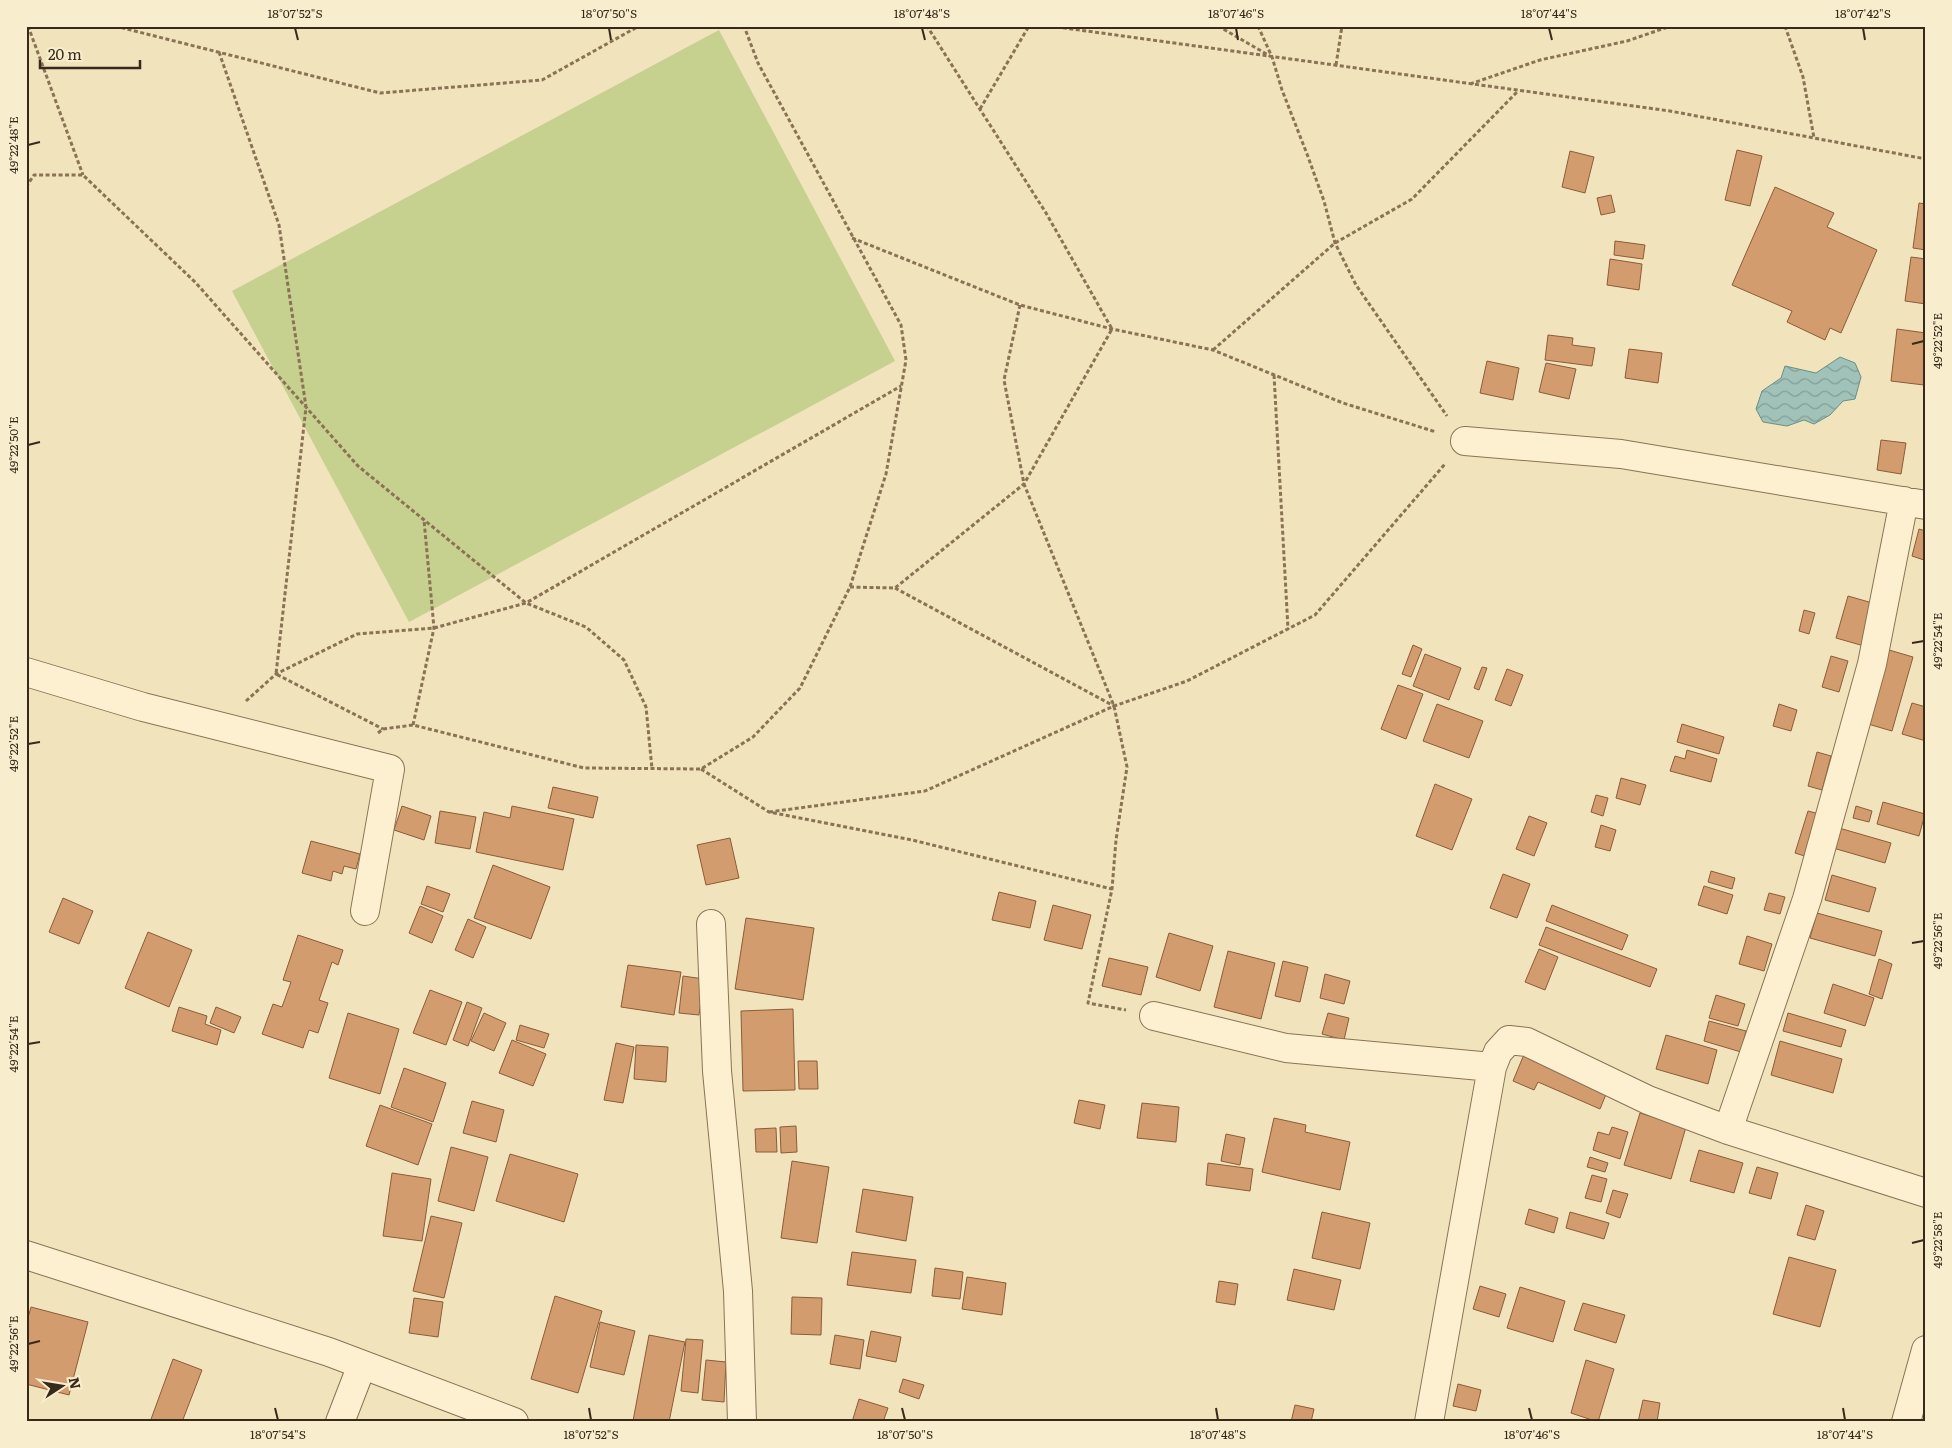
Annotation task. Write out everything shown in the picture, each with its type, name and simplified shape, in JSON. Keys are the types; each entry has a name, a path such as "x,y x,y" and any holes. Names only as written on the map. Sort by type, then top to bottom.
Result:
{"street":[{"path":"1465,441 1621,454 1915,503 1807,899 1728,1130"},
{"path":"26,672 142,708 390,769 365,911"},
{"path":"711,924 717,1071 738,1291 742,1422"},
{"path":"1154,1016 1286,1048 1492,1067"},
{"path":"1429,1422 1492,1067 1498,1052 1509,1040 1527,1042 1648,1100 1728,1130 1926,1193"},
{"path":"26,1255 329,1352 514,1422"},
{"path":"1906,1422 1926,1350"},
{"path":"340,1422 362,1365"}],"path":[{"path":"28,26 83,175 196,283 358,466 526,603 586,627 624,660 646,707 652,769"},
{"path":"115,26 380,93 542,80 639,26"},
{"path":"346,758 383,729 413,726 584,768 701,769 753,738 800,688 850,587 886,474 906,360 902,326 852,238 758,63 744,26"},
{"path":"926,26 1046,213 1112,329"},
{"path":"980,109 1029,26"},
{"path":"1050,26 1670,111 1926,159"},
{"path":"1218,26 1272,57"},
{"path":"1258,26 1272,57 1282,90 1320,191 1335,243 1356,286 1465,441"},
{"path":"1336,65 1342,26"},
{"path":"1470,84 1540,60 1627,41 1671,26"},
{"path":"1784,26 1803,77 1814,138"},
{"path":"219,52 279,225 306,407 276,674"},
{"path":"1212,350 1335,243 1412,199 1518,90"},
{"path":"26,187 34,175 83,175"},
{"path":"852,238 1020,305 1112,329 1212,350 1343,403 1465,441"},
{"path":"1020,305 1004,380 1024,484 1114,706 1127,767 1116,840 1112,889 1088,1003 1154,1016"},
{"path":"895,588 1024,484 1112,329"},
{"path":"1274,375 1288,628"},
{"path":"218,726 276,674 356,634 434,628 526,603 901,386"},
{"path":"769,812 925,792 1114,706 1188,681 1314,615 1465,441"},
{"path":"413,726 434,628 424,520"},
{"path":"850,587 895,588 1114,706"},
{"path":"276,674 383,729"},
{"path":"701,769 769,812 912,840 1112,889"}],"green space":[{"path":"719,30 895,361 409,622 232,291"}],"water":[{"path":"1840,357 1855,363 1861,377 1855,399 1843,401 1830,415 1814,424 1804,420 1787,426 1763,422 1756,409 1762,391 1781,378 1785,366 1816,373"}],"building":[{"path":"1737,150 1762,156 1750,206 1725,200"},
{"path":"1570,151 1594,157 1585,193 1562,187"},
{"path":"1775,187 1834,213 1827,227 1877,250 1841,333 1830,328 1825,340 1787,322 1792,311 1732,285"},
{"path":"1611,195 1615,212 1601,215 1597,198"},
{"path":"1919,203 1926,204 1926,250 1913,248"},
{"path":"1615,241 1645,245 1643,259 1614,255"},
{"path":"1911,257 1926,259 1926,304 1905,301"},
{"path":"1610,259 1642,264 1639,290 1607,285"},
{"path":"1897,329 1926,333 1924,385 1891,381"},
{"path":"1548,335 1573,338 1572,345 1595,348 1592,366 1545,360"},
{"path":"1629,349 1662,353 1658,383 1625,378"},
{"path":"1487,361 1519,368 1513,400 1480,393"},
{"path":"1546,363 1576,369 1569,399 1539,392"},
{"path":"1881,440 1906,443 1901,474 1877,470"},
{"path":"1919,529 1926,531 1924,560 1912,556"},
{"path":"1848,596 1876,604 1864,646 1836,638"},
{"path":"1804,610 1815,613 1809,634 1799,631"},
{"path":"1413,645 1422,649 1411,677 1402,674"},
{"path":"1889,650 1913,657 1892,731 1868,724"},
{"path":"1425,654 1461,668 1449,700 1413,686"},
{"path":"1831,656 1848,661 1839,692 1822,687"},
{"path":"1482,667 1487,668 1479,690 1474,688"},
{"path":"1507,669 1523,675 1511,706 1495,700"},
{"path":"1398,685 1423,694 1406,739 1381,729"},
{"path":"1912,703 1926,707 1926,741 1902,734"},
{"path":"1437,704 1483,721 1469,758 1423,741"},
{"path":"1779,704 1797,710 1791,731 1773,726"},
{"path":"1682,724 1724,737 1719,754 1677,742"},
{"path":"1687,750 1717,759 1711,782 1670,771 1675,756 1685,759"},
{"path":"1817,752 1831,756 1822,790 1808,786"},
{"path":"1621,778 1646,785 1640,805 1616,798"},
{"path":"1435,784 1472,799 1452,850 1416,836"},
{"path":"553,787 598,797 593,818 548,808"},
{"path":"1596,795 1608,798 1603,816 1591,812"},
{"path":"1883,802 1925,814 1919,836 1877,824"},
{"path":"402,806 431,816 424,840 394,830"},
{"path":"512,806 574,819 563,870 476,852 484,812 510,818"},
{"path":"1856,806 1872,811 1869,822 1853,818"},
{"path":"440,811 476,817 470,849 435,843"},
{"path":"1808,811 1823,815 1811,858 1795,853"},
{"path":"1529,816 1547,823 1534,856 1516,849"},
{"path":"1601,825 1616,830 1610,851 1595,847"},
{"path":"1839,828 1891,843 1885,863 1833,848"},
{"path":"730,838 739,878 706,885 697,845"},
{"path":"311,841 360,854 356,869 344,866 342,874 333,871 331,881 302,873"},
{"path":"493,865 550,887 531,939 474,918"},
{"path":"1711,871 1735,878 1732,889 1708,882"},
{"path":"1503,874 1530,884 1517,918 1490,908"},
{"path":"1832,875 1876,888 1869,912 1825,900"},
{"path":"427,886 450,894 443,912 421,904"},
{"path":"1704,886 1733,895 1727,914 1698,905"},
{"path":"999,892 1036,901 1030,928 992,920"},
{"path":"1769,893 1785,897 1780,914 1764,910"},
{"path":"63,898 93,911 79,944 49,932"},
{"path":"1053,905 1091,915 1082,949 1044,940"},
{"path":"1552,905 1628,935 1622,950 1546,921"},
{"path":"420,906 443,916 432,943 409,933"},
{"path":"1817,913 1882,931 1875,956 1810,938"},
{"path":"746,918 814,928 803,1000 735,989"},
{"path":"468,919 486,927 473,958 455,950"},
{"path":"1546,927 1657,969 1650,987 1539,945"},
{"path":"148,932 192,950 169,1007 125,988"},
{"path":"1169,933 1213,946 1200,991 1156,977"},
{"path":"298,935 343,950 338,965 332,962 319,1000 328,1003 318,1033 309,1030 303,1048 262,1034 273,1004 282,1007 291,982 283,980"},
{"path":"1747,936 1772,944 1764,971 1739,964"},
{"path":"1539,949 1558,957 1545,990 1525,982"},
{"path":"1228,951 1275,963 1261,1019 1214,1007"},
{"path":"1109,958 1148,967 1141,995 1102,986"},
{"path":"1879,959 1892,964 1882,999 1869,994"},
{"path":"1283,961 1308,967 1300,1002 1275,996"},
{"path":"628,965 681,972 674,1015 621,1007"},
{"path":"1325,974 1350,981 1344,1004 1320,998"},
{"path":"683,976 704,979 699,1015 679,1013"},
{"path":"1833,984 1874,998 1865,1026 1824,1013"},
{"path":"430,990 462,1002 446,1045 413,1033"},
{"path":"1716,995 1745,1004 1738,1026 1709,1018"},
{"path":"467,1002 482,1008 468,1046 453,1040"},
{"path":"179,1007 207,1016 205,1024 221,1030 217,1045 172,1031"},
{"path":"216,1007 241,1017 234,1033 210,1023"},
{"path":"793,1009 795,1090 743,1091 741,1011"},
{"path":"348,1013 399,1029 380,1094 329,1078"},
{"path":"484,1013 506,1023 494,1051 471,1041"},
{"path":"1328,1013 1349,1018 1344,1040 1322,1034"},
{"path":"1788,1013 1846,1030 1841,1047 1783,1031"},
{"path":"1709,1021 1746,1031 1741,1052 1704,1041"},
{"path":"520,1025 549,1034 544,1048 516,1040"},
{"path":"1666,1035 1717,1050 1708,1084 1656,1069"},
{"path":"512,1040 546,1054 533,1086 499,1073"},
{"path":"1780,1041 1842,1059 1833,1093 1771,1075"},
{"path":"616,1043 634,1047 623,1103 604,1100"},
{"path":"636,1045 668,1047 666,1082 634,1079"},
{"path":"1525,1052 1609,1087 1600,1109 1538,1082 1534,1090 1513,1081"},
{"path":"798,1061 817,1061 818,1089 799,1089"},
{"path":"404,1068 446,1083 433,1122 391,1107"},
{"path":"1079,1100 1105,1105 1100,1129 1074,1123"},
{"path":"472,1101 504,1110 496,1142 463,1133"},
{"path":"1142,1103 1179,1107 1176,1142 1137,1138"},
{"path":"380,1105 432,1124 418,1165 366,1146"},
{"path":"1640,1113 1686,1127 1671,1179 1624,1165"},
{"path":"1274,1118 1306,1125 1305,1132 1350,1142 1340,1190 1262,1172"},
{"path":"796,1126 797,1152 781,1153 780,1127"},
{"path":"1612,1127 1628,1132 1620,1159 1593,1150 1598,1132 1609,1135"},
{"path":"776,1128 777,1152 756,1152 755,1129"},
{"path":"1226,1134 1245,1138 1240,1165 1221,1161"},
{"path":"451,1147 488,1157 474,1211 438,1201"},
{"path":"1699,1150 1743,1163 1734,1193 1690,1181"},
{"path":"510,1154 578,1174 564,1222 496,1201"},
{"path":"1590,1157 1608,1163 1605,1172 1587,1167"},
{"path":"792,1161 829,1167 817,1243 781,1238"},
{"path":"1208,1163 1253,1169 1250,1191 1206,1185"},
{"path":"1757,1167 1778,1173 1771,1199 1749,1193"},
{"path":"392,1173 431,1179 422,1241 383,1236"},
{"path":"1592,1175 1607,1179 1601,1202 1585,1198"},
{"path":"863,1189 913,1197 906,1241 856,1232"},
{"path":"1613,1190 1628,1194 1620,1218 1606,1213"},
{"path":"1806,1205 1824,1211 1815,1240 1797,1235"},
{"path":"1529,1209 1558,1218 1554,1233 1525,1224"},
{"path":"1322,1212 1370,1223 1360,1269 1312,1258"},
{"path":"1570,1212 1609,1223 1604,1239 1566,1228"},
{"path":"431,1216 462,1223 444,1298 413,1291"},
{"path":"852,1252 916,1260 911,1293 847,1285"},
{"path":"1789,1257 1836,1270 1820,1327 1773,1314"},
{"path":"935,1268 963,1272 960,1299 932,1296"},
{"path":"1294,1269 1341,1280 1334,1310 1287,1300"},
{"path":"967,1277 1006,1283 1002,1315 962,1309"},
{"path":"1219,1281 1238,1284 1235,1305 1216,1302"},
{"path":"1480,1286 1506,1294 1499,1317 1473,1309"},
{"path":"1520,1287 1565,1301 1553,1342 1507,1328"},
{"path":"555,1296 602,1311 578,1393 531,1379"},
{"path":"792,1297 822,1298 821,1335 791,1334"},
{"path":"414,1298 443,1302 438,1337 409,1333"},
{"path":"1583,1303 1625,1315 1616,1343 1574,1330"},
{"path":"31,1307 88,1322 69,1395 26,1384 26,1325"},
{"path":"600,1322 635,1331 624,1375 590,1367"},
{"path":"871,1331 901,1337 896,1362 866,1356"},
{"path":"649,1335 685,1342 669,1422 633,1421"},
{"path":"835,1335 864,1340 860,1369 830,1364"},
{"path":"686,1339 703,1340 698,1393 681,1391"},
{"path":"173,1359 202,1370 182,1422 150,1422"},
{"path":"706,1360 726,1362 724,1402 702,1400"},
{"path":"1586,1360 1614,1369 1598,1422 1571,1413"},
{"path":"903,1379 924,1385 919,1399 899,1392"},
{"path":"1458,1384 1481,1390 1476,1411 1453,1406"},
{"path":"859,1399 888,1408 883,1422 852,1422"},
{"path":"1643,1400 1660,1403 1657,1422 1638,1422"},
{"path":"1295,1405 1314,1409 1311,1422 1291,1422"}]}
